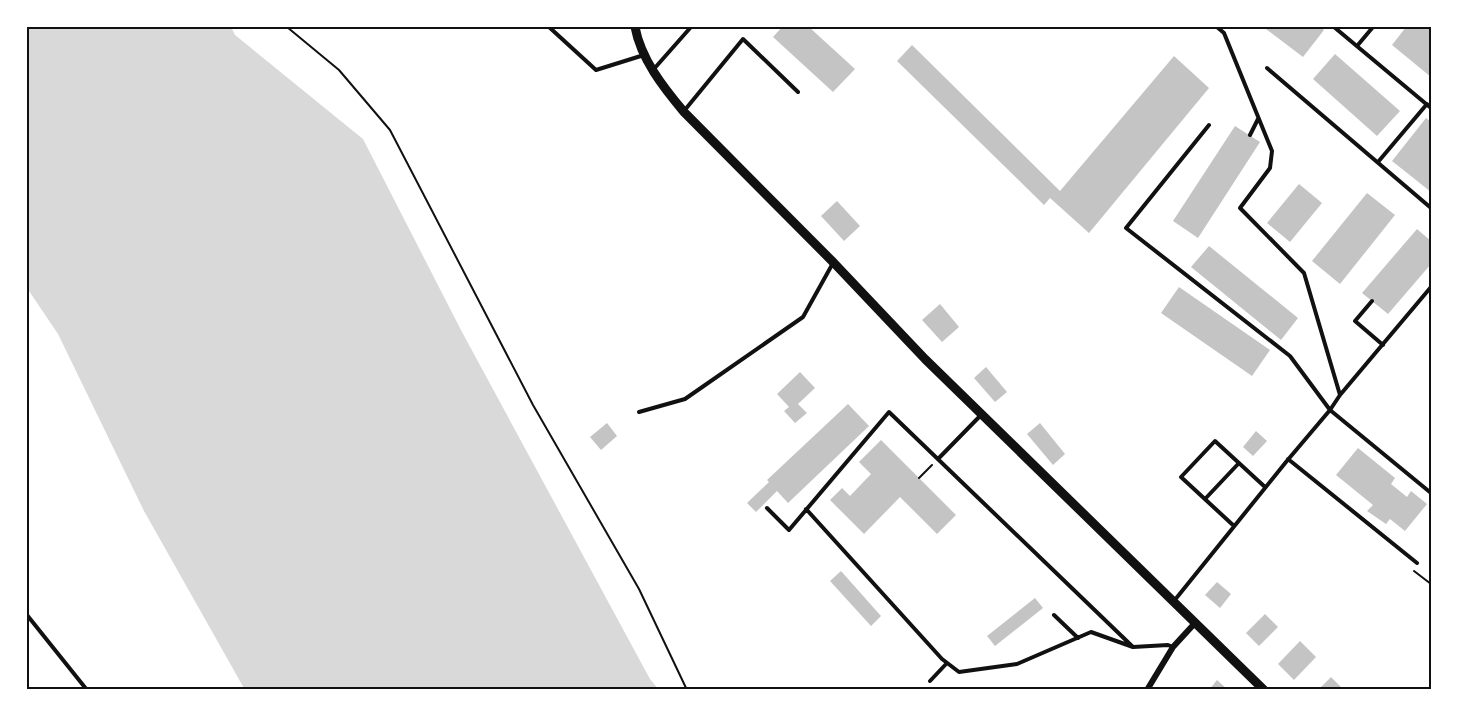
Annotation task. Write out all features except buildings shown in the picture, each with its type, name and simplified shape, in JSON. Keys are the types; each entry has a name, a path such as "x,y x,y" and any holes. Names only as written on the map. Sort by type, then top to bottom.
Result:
{"street":[{"path":"635,27 653,70 684,112 834,262 925,359 1264,690"},
{"path":"1147,690 1173,647 1195,623"}],"lane":[{"path":"549,27 596,70 645,55"},
{"path":"653,70 691,27"},
{"path":"1216,27 1224,33 1272,151 1270,168 1240,207 1304,273 1341,395"},
{"path":"1334,27 1431,108"},
{"path":"1357,46 1373,27"},
{"path":"684,112 743,39 798,92"},
{"path":"1267,68 1431,208"},
{"path":"1378,162 1427,104"},
{"path":"1250,135 1259,119"},
{"path":"1209,124 1126,228 1290,356 1330,410 1431,493"},
{"path":"639,412 685,399 803,317 834,262"},
{"path":"1173,602 1431,287"},
{"path":"1372,301 1355,321 1383,345"},
{"path":"767,508 789,530 889,412 1133,647"},
{"path":"938,459 982,415"},
{"path":"1234,526 1181,477 1215,441 1265,488"},
{"path":"1288,459 1418,563"},
{"path":"1205,499 1239,463"},
{"path":"806,509 947,663 958,672 1017,664 1091,632 1133,647 1168,645 1173,647"},
{"path":"27,615 87,690"},
{"path":"1054,615 1078,638"},
{"path":"930,681 947,663"}],"path":[{"path":"287,27 339,70 390,130 533,405 639,590 687,690"},
{"path":"919,478 938,459"}],"shaded area":[{"path":"27,27 231,27 235,35 363,139 462,332 650,679 659,690 245,690 144,511 58,334 27,288"}]}
